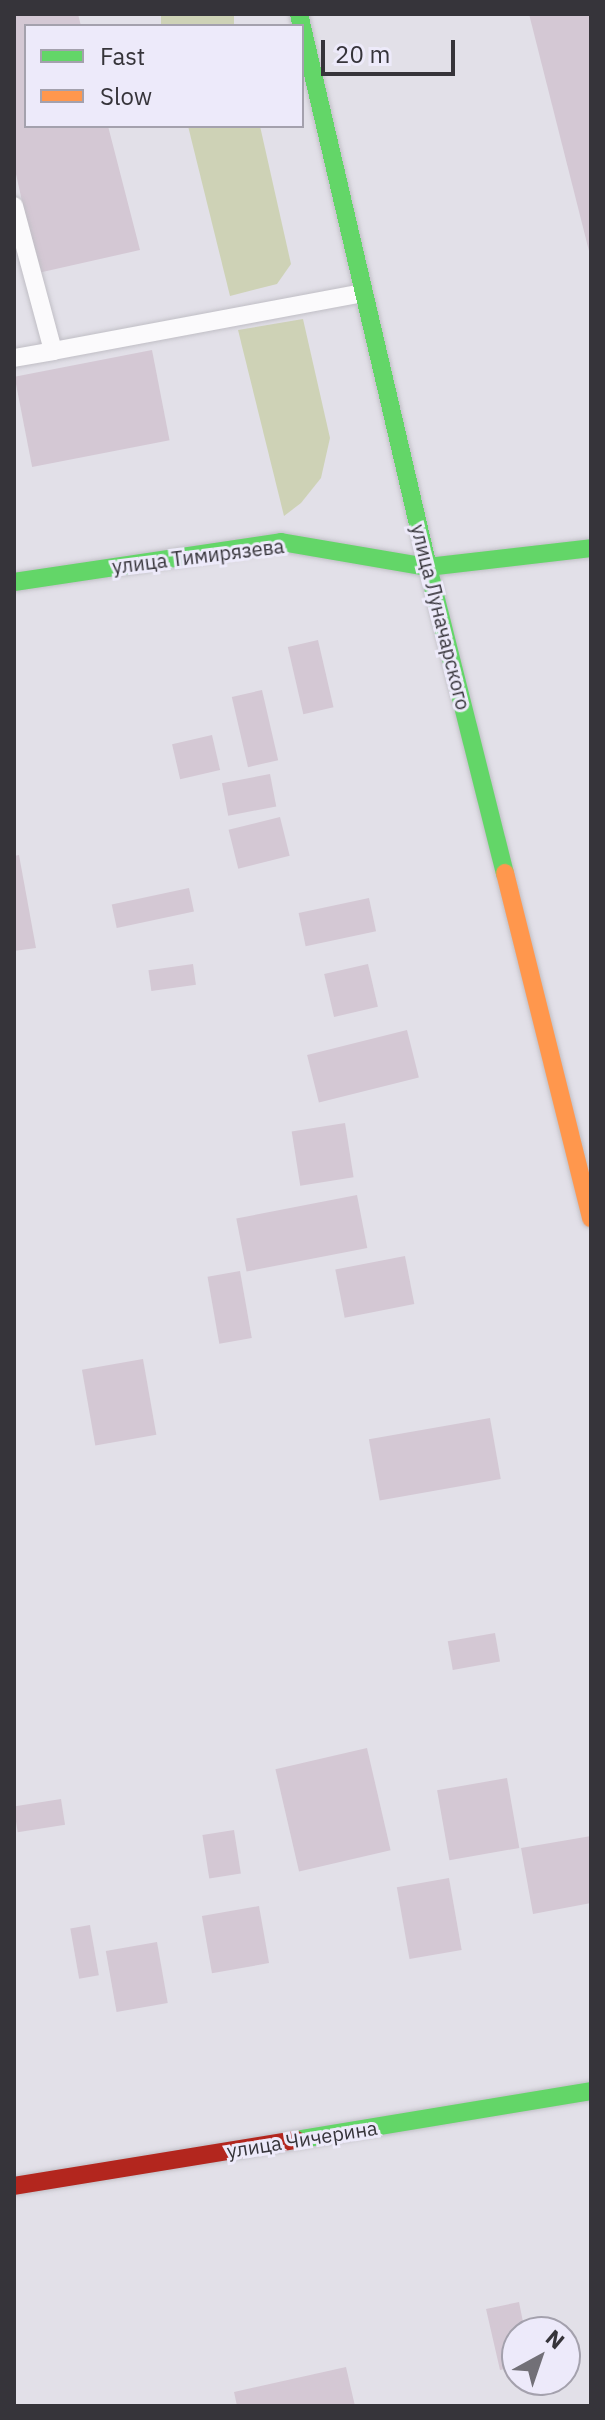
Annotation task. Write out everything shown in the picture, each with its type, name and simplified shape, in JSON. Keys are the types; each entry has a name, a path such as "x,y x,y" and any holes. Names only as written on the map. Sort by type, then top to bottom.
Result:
{"street":[{"name":"улица Луначарского","path":"304,35 428,567 591,1218"},
{"name":"улица Тимирязева","path":"14,582 281,542 428,567 591,548"},
{"name":"улица Чичерина","path":"14,2186 591,2091"}],"lane":[{"path":"14,206 53,351"},
{"path":"14,358 364,293"}],"green space":[{"path":"161,14 234,14 234,24 161,24"},
{"path":"188,128 260,128 291,264 277,284 230,296"},
{"path":"303,319 330,438 321,478 301,503 284,516 238,330"}],"building":[{"path":"14,14 78,14 80,24 24,24 24,128 109,128 140,250 38,273 14,165"},
{"path":"529,14 591,14 591,255 590,255"},
{"path":"152,350 170,440 32,467 15,377"},
{"path":"318,640 334,707 303,714 288,647"},
{"path":"262,690 278,760 248,767 232,697"},
{"path":"212,735 220,770 180,779 172,744"},
{"path":"270,774 276,806 228,816 222,783"},
{"path":"280,817 290,856 238,869 229,830"},
{"path":"19,855 36,948 14,951 14,856"},
{"path":"189,888 194,911 117,928 112,904"},
{"path":"369,898 376,931 306,946 299,913"},
{"path":"193,964 196,985 151,991 148,970"},
{"path":"368,964 378,1007 334,1017 324,974"},
{"path":"407,1030 419,1078 319,1102 307,1055"},
{"path":"345,1123 354,1177 300,1186 292,1131"},
{"path":"357,1195 367,1248 247,1271 236,1218"},
{"path":"405,1256 414,1304 345,1318 335,1270"},
{"path":"240,1271 252,1338 219,1344 208,1277"},
{"path":"143,1359 156,1435 95,1446 82,1370"},
{"path":"490,1418 501,1479 380,1500 369,1439"},
{"path":"495,1633 500,1662 453,1670 448,1641"},
{"path":"367,1748 391,1850 299,1871 275,1769"},
{"path":"507,1778 519,1848 449,1860 437,1790"},
{"path":"61,1799 65,1825 18,1832 14,1806"},
{"path":"234,1830 241,1873 209,1878 202,1835"},
{"path":"591,1836 591,1903 533,1914 521,1848"},
{"path":"449,1878 462,1950 409,1959 397,1887"},
{"path":"259,1906 269,1963 212,1973 202,1916"},
{"path":"90,1925 99,1975 79,1979 70,1928"},
{"path":"157,1942 168,2003 117,2012 106,1951"},
{"path":"519,2302 522,2316 501,2316 501,2370 500,2370 486,2309"},
{"path":"346,2367 355,2406 237,2406 234,2392"}],"traffic: fast":[{"path":"299,14 301,24"},
{"path":"304,35 428,567 591,548"},
{"path":"14,582 281,542 428,567 505,873"},
{"path":"296,2140 591,2091"}],"traffic: slow":[{"path":"505,873 591,1218"}],"traffic: jam":[{"path":"14,2186 296,2140"}]}
